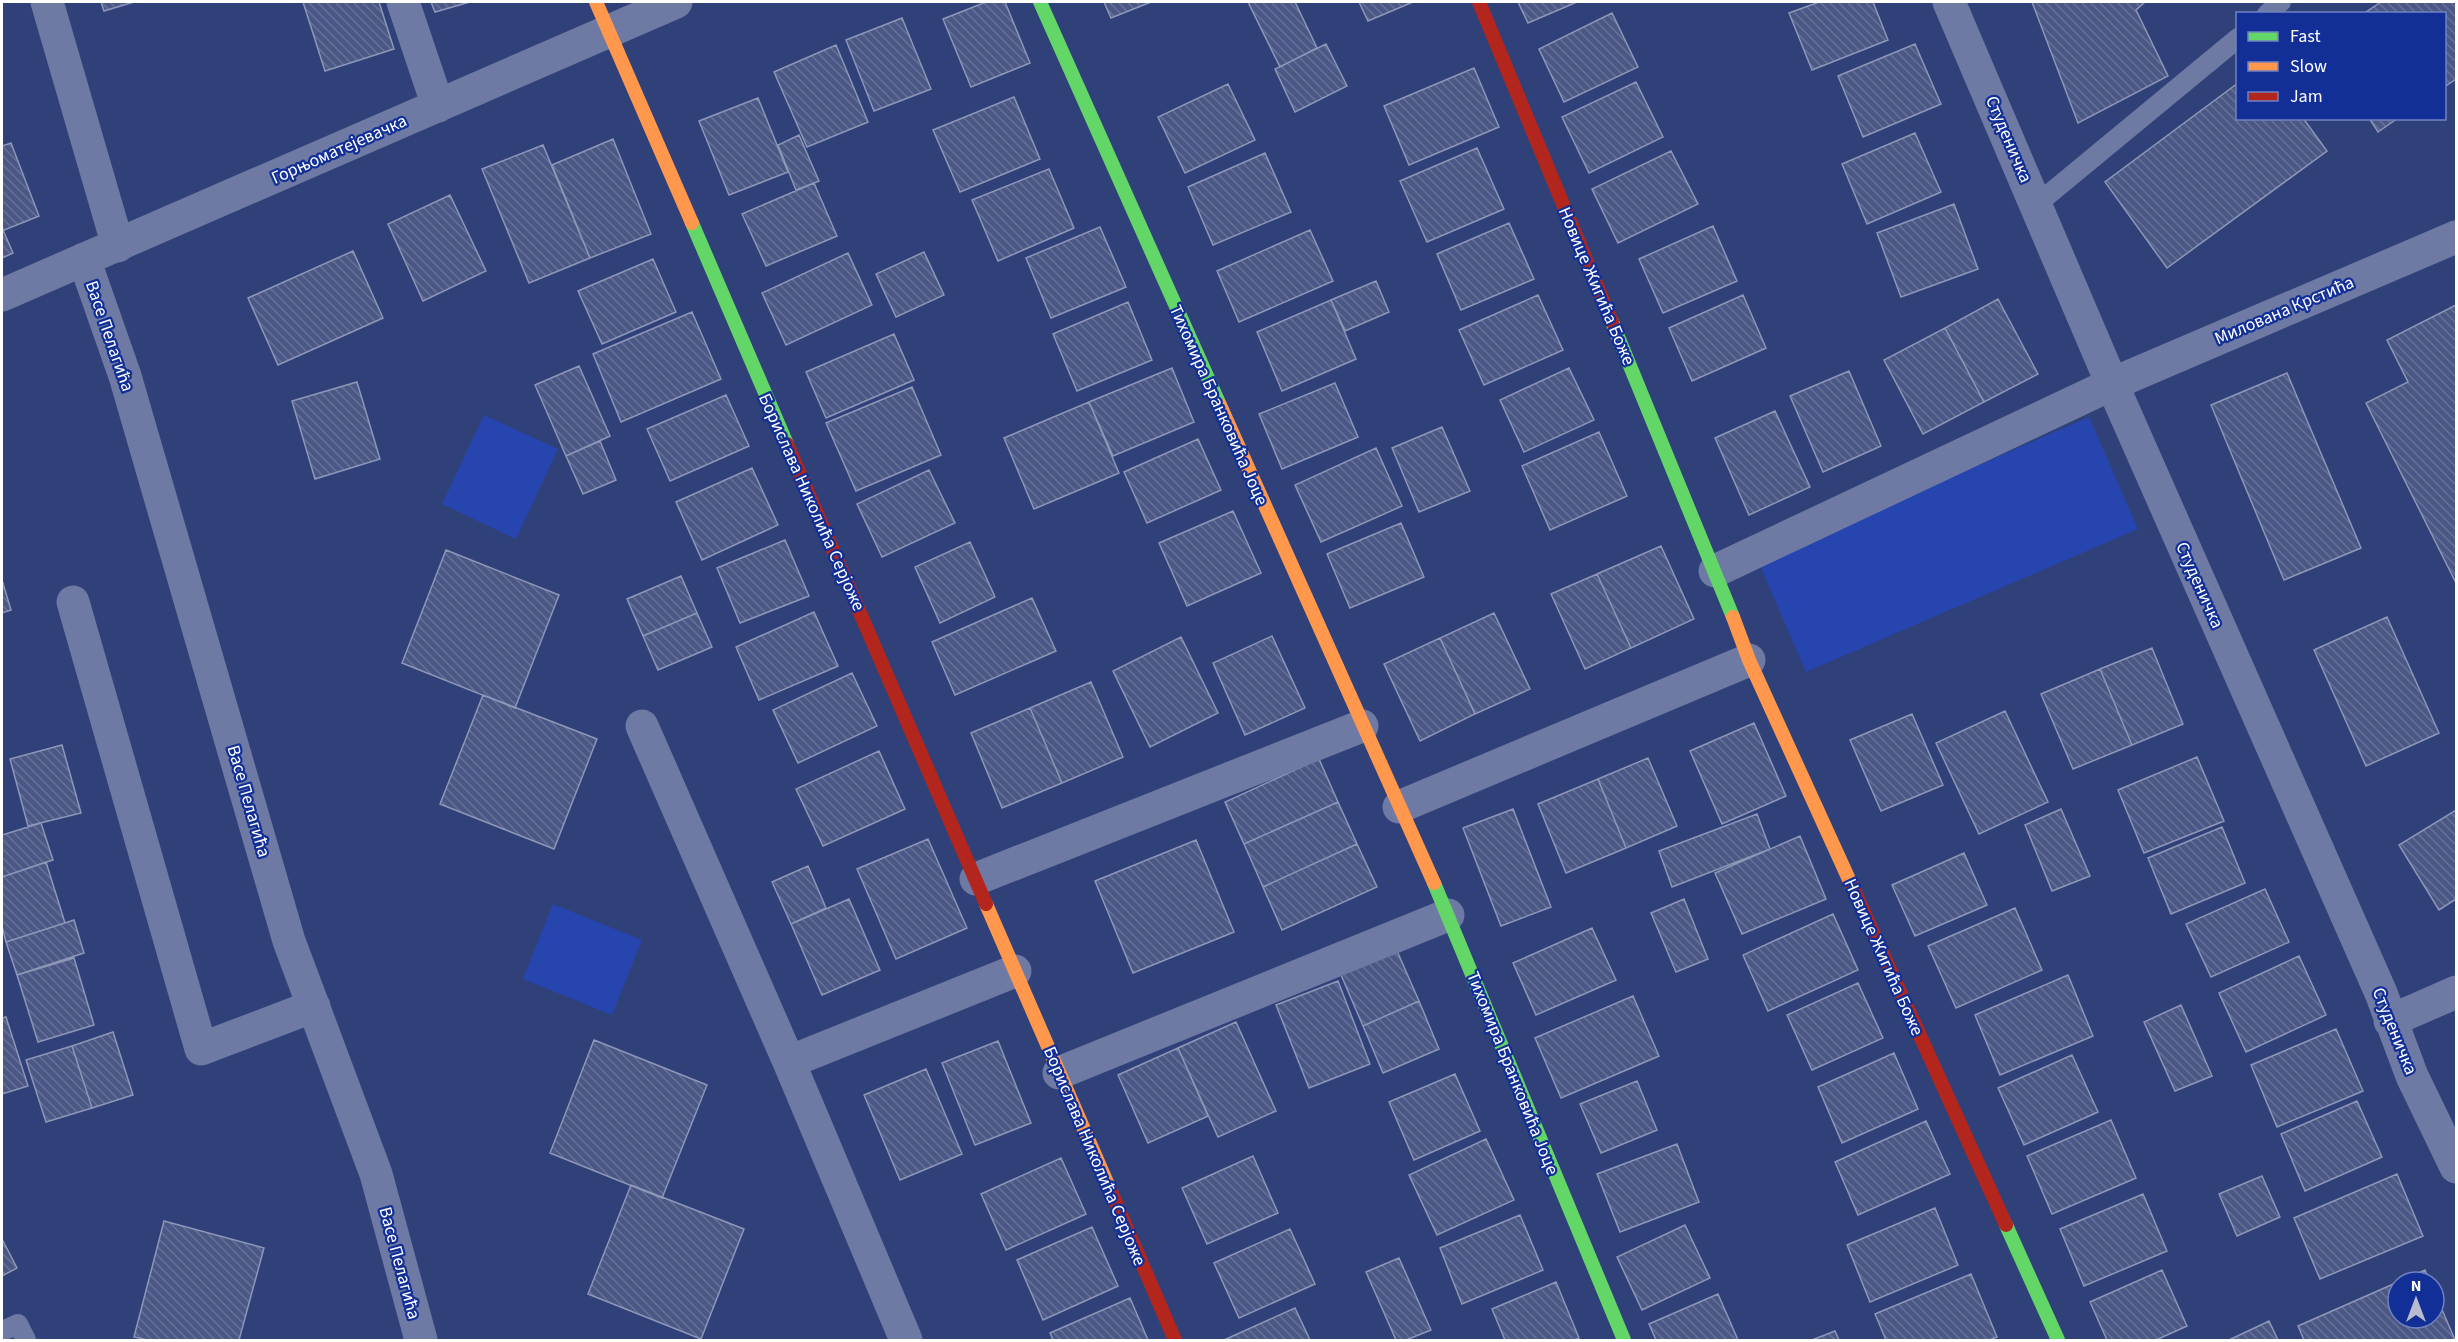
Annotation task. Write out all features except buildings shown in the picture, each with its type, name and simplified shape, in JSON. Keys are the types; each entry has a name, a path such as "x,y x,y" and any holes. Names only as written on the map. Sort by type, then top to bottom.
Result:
{"street":[{"path":"47,2 118,246"},
{"path":"403,2 438,106"},
{"name":"Борислава Николића Серјоже","path":"596,2 1174,1341"},
{"name":"Горњоматејевачка","path":"2,295 676,2"},
{"name":"Тихомира Бранковића Јоце","path":"1040,2 1448,915 1624,1341"},
{"name":"Новице Жигића Боже","path":"1479,2 1715,571 1749,660 2058,1341"},
{"name":"Студеничка","path":"1949,2 2112,384 2381,993 2412,1076 2457,1167"},
{"name":"Милована Крстића","path":"2112,384 2457,237"},
{"name":"Васе Пелагића","path":"84,260 125,376 289,941 376,1174 422,1341"},
{"path":"1715,571 2112,384"},
{"path":"73,602 201,1049 314,1006"},
{"path":"1400,807 1749,660"},
{"path":"642,726 789,1062 906,1341"},
{"path":"976,879 1362,726"},
{"path":"1059,1073 1448,915"},
{"path":"789,1062 1015,972"},
{"path":"2390,1021 2457,992"}],"lane":[{"path":"2270,12 2282,2"},
{"path":"2037,204 2236,40"},
{"path":"2,1331 18,1324 26,1341"}],"shaded area":[{"path":"484,415 558,449 516,539 442,504"},
{"path":"2089,417 2138,529 1806,672 1758,561"},
{"path":"553,904 642,940 612,1015 523,979"}],"traffic: fast":[{"path":"1040,2 1220,405"},
{"path":"692,223 787,444"},
{"path":"1612,322 1733,617"},
{"path":"1434,883 1624,1340"},
{"path":"2006,1225 2058,1340"}],"traffic: slow":[{"path":"596,2 692,223"},
{"path":"1220,405 1434,883"},
{"path":"1733,617 1749,660 1852,886"},
{"path":"986,904 1109,1187"}],"traffic: jam":[{"path":"1479,2 1612,322"},
{"path":"787,444 986,904"},
{"path":"1852,886 2006,1225"},
{"path":"1109,1187 1175,1340"}]}
